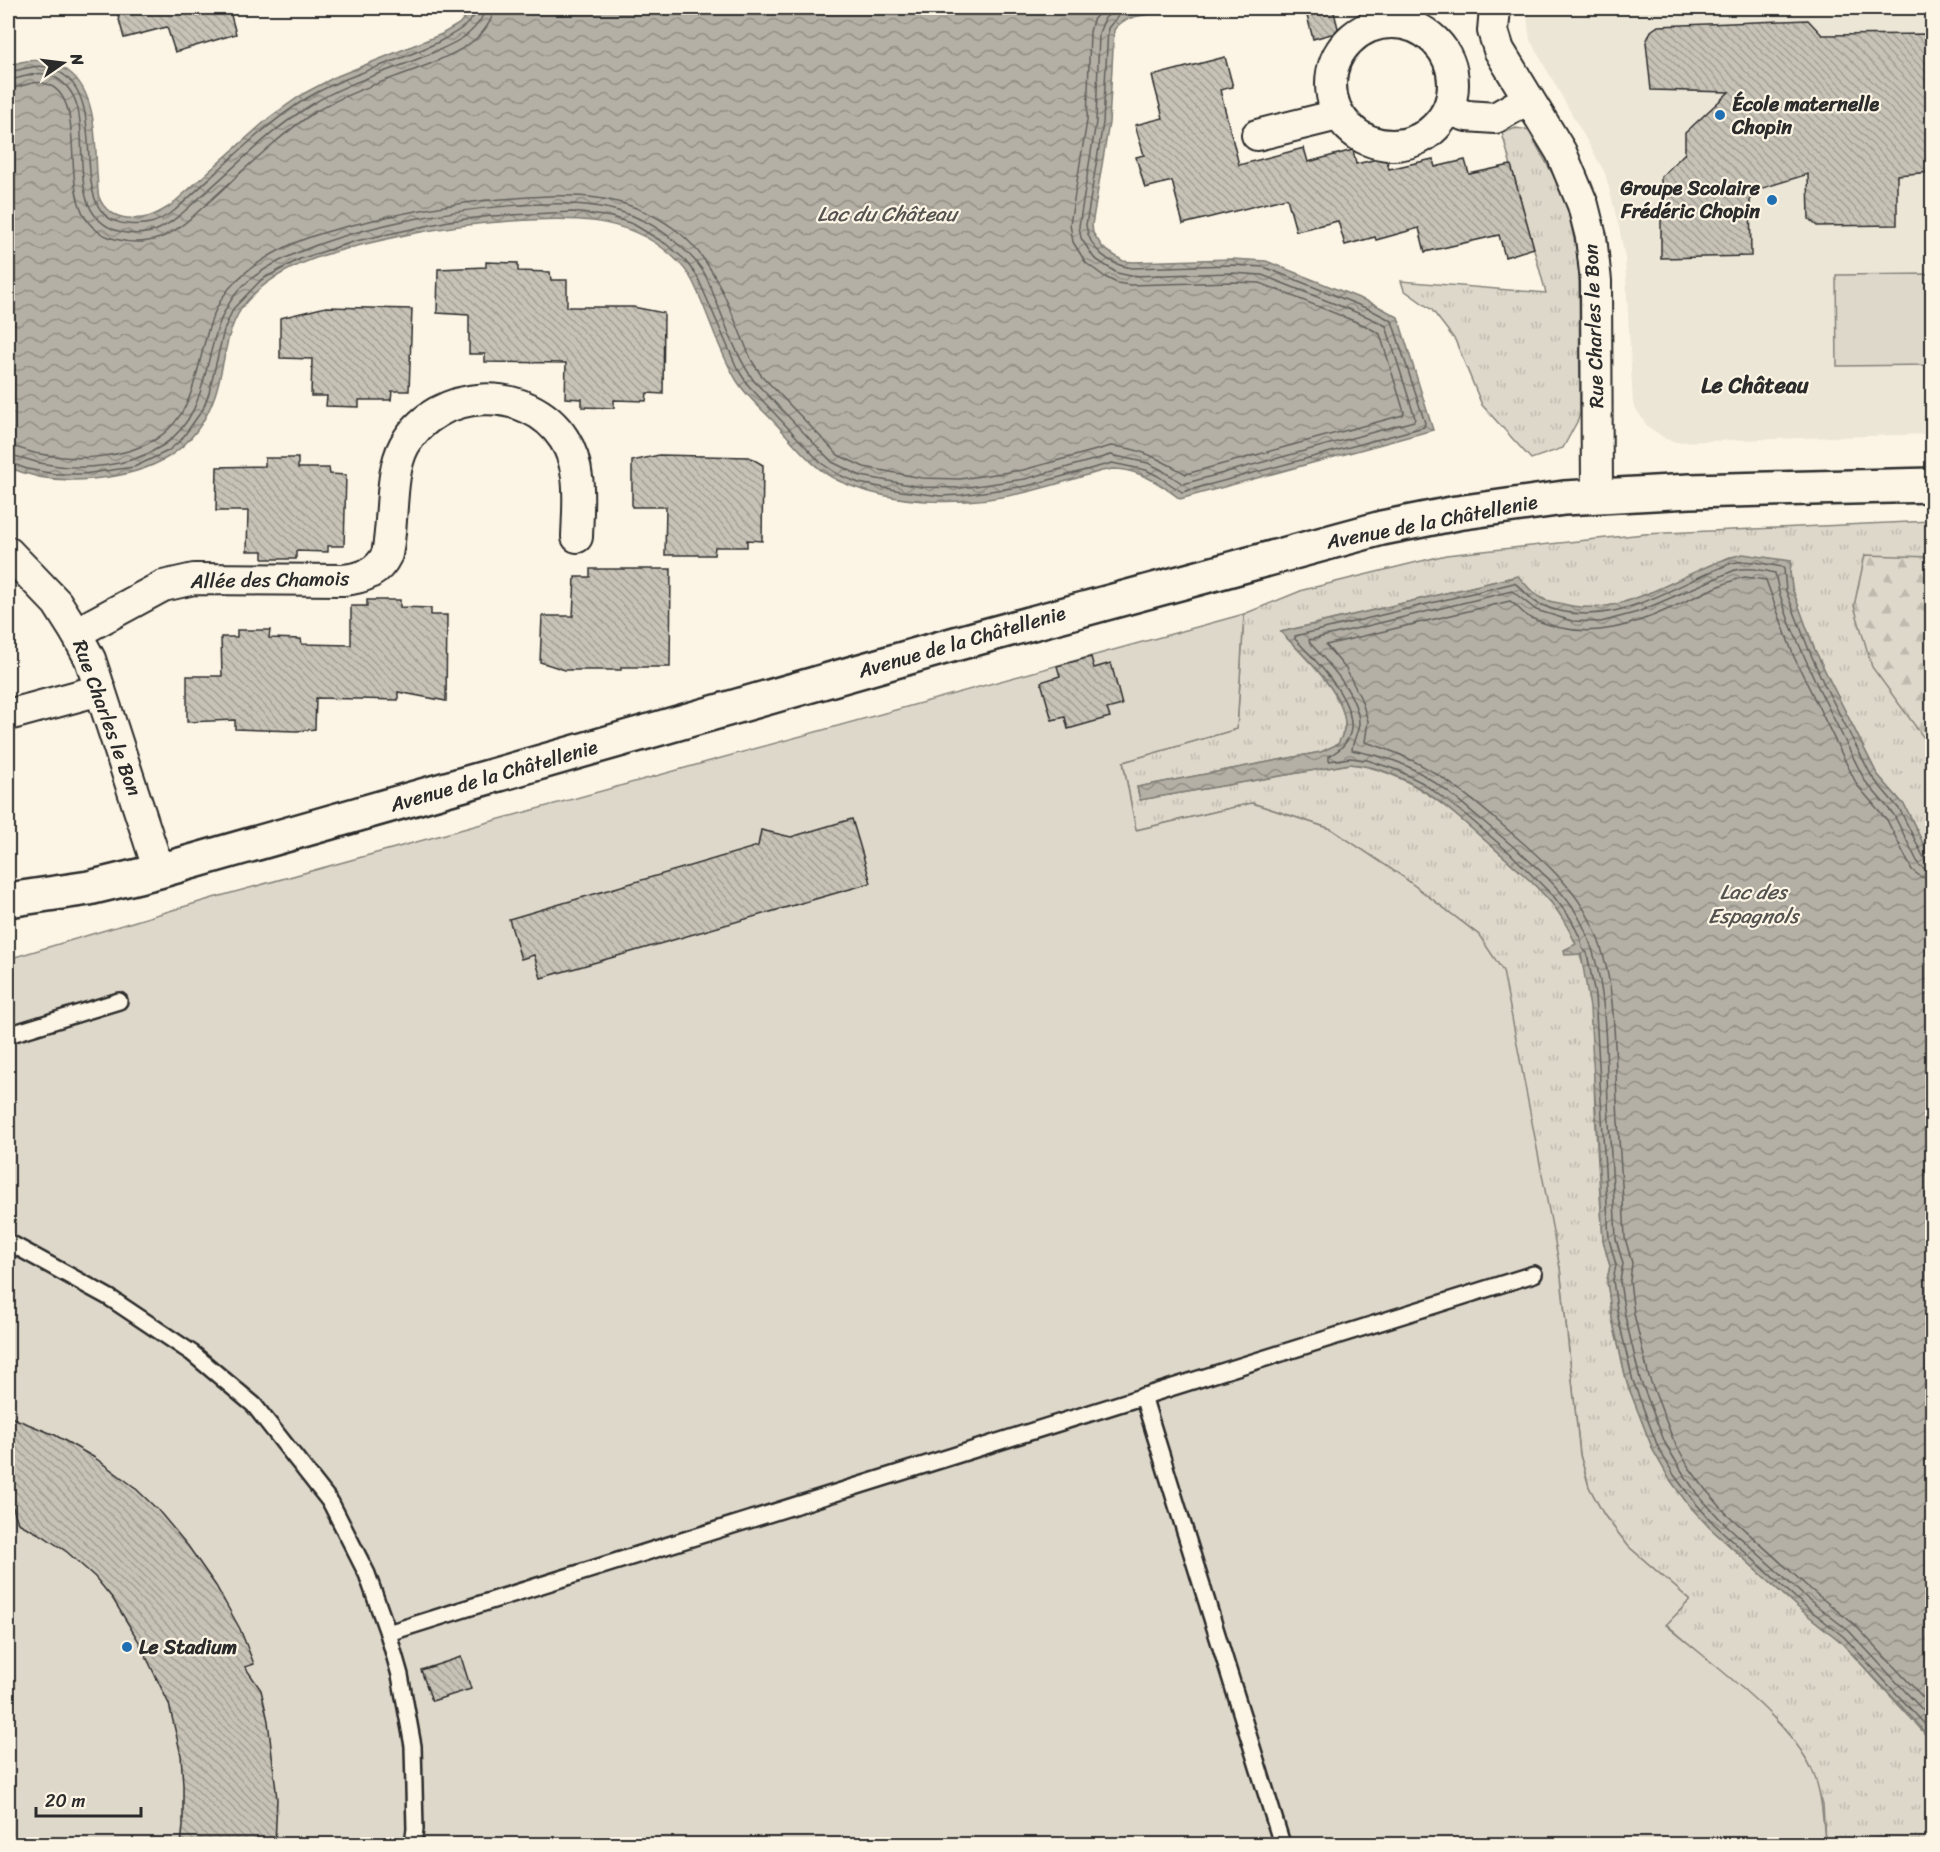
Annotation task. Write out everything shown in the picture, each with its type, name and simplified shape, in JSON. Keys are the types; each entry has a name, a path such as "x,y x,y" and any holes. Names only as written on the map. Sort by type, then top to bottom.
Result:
{"street":[{"name":"Rue Charles le Bon","path":"1495,8 1493,31 1499,50 1551,135 1572,175 1591,237 1596,281 1597,495"},
{"path":"1398,23 1417,28 1433,39 1445,54 1452,72 1453,91 1448,110 1437,126 1422,138 1404,144 1385,145 1366,140 1350,130 1338,115 1332,97 1331,78 1336,59 1346,43 1361,31 1379,24 1398,23"},
{"path":"1448,110 1467,116 1495,118 1528,99"},
{"path":"1257,135 1338,115"},
{"name":"Allée des Chamois","path":"76,633 163,586 176,582 194,579 343,580 357,579 372,573 384,561 387,554 396,471 403,447 431,417 451,405 464,402 488,399 514,403 538,413 557,430 570,450 578,476 577,537"},
{"name":"Avenue de la Châtellenie","path":"8,900 89,888 159,872 955,644 1382,528 1457,513 1597,495 1932,485"},
{"name":"Rue Charles le Bon","path":"8,552 57,603 90,659 159,872"},
{"path":"8,716 100,690"}],"lane":[{"path":"8,1035 119,1001"},
{"path":"8,1242 110,1298 192,1353 254,1406 331,1503 367,1574 400,1675 413,1746 415,1829 413,1845"},
{"path":"388,1633 1534,1274"},
{"path":"1143,1396 1282,1845"}],"shaded area":[{"name":"Groupe Scolaire Frédéric Chopin","path":"1529,8 1932,8 1932,434 1676,442 1666,439 1647,426 1633,404 1625,259 1605,173 1530,40 1527,17"}],"green space":[{"path":"1516,128 1528,130 1556,180 1567,207 1579,275 1580,413 1563,448 1531,459 1482,405 1455,340 1432,310 1404,290 1401,281 1546,293 1502,133"},
{"path":"1932,274 1932,365 1837,366 1836,275"},
{"path":"1932,521 1932,862 1905,806 1877,774 1814,648 1792,588 1791,561 1753,556 1730,557 1637,598 1613,605 1589,608 1565,606 1541,598 1517,576 1281,632 1310,662 1337,698 1345,725 1338,744 1321,752 1137,787 1140,800 1350,764 1368,767 1403,780 1436,799 1514,865 1547,898 1565,922 1576,943 1583,965 1591,1013 1603,1240 1610,1266 1607,1280 1612,1318 1627,1383 1653,1450 1687,1503 1710,1528 1795,1605 1840,1641 1932,1744 1932,1825 1926,1844 1825,1844 1823,1804 1808,1762 1785,1729 1666,1624 1690,1600 1629,1547 1604,1515 1589,1487 1580,1455 1560,1268 1479,935 1403,877 1331,829 1252,803 1136,830 1123,762 1237,729 1244,614 1303,590 1446,555 1644,534"},
{"path":"1865,555 1932,557 1932,749 1872,667 1854,606"},
{"name":"Le Stadium","path":"1244,614 1237,729 1123,762 1136,830 1252,803 1331,829 1403,877 1479,935 1503,971 1560,1268 1580,1455 1589,1487 1604,1515 1629,1547 1690,1600 1666,1625 1761,1705 1779,1723 1807,1760 1819,1790 1825,1844 8,1844 8,959 213,898"}],"water":[{"name":"Lac du Château","path":"473,8 1183,8 1127,19 1114,30 1109,123 1092,225 1093,233 1103,248 1123,261 1232,259 1266,261 1374,304 1398,317 1433,430 1180,499 1150,479 1133,472 1115,469 1031,491 984,499 934,501 885,496 861,490 821,470 750,398 730,369 691,278 670,254 653,241 615,225 575,219 554,219 485,223 418,232 363,244 300,264 263,286 239,311 230,334 219,383 206,415 196,432 168,457 133,472 81,480 39,477 8,467 8,67 27,61 48,61 61,66 77,80 84,91 93,118 99,197 106,209 118,216 144,218 170,206 270,117 303,94 335,77 442,34 459,24"},
{"name":"Lac des Espagnols","path":"1743,554 1791,561 1792,588 1814,648 1877,774 1905,806 1932,862 1932,1744 1918,1724 1840,1641 1795,1605 1710,1528 1687,1503 1653,1450 1627,1383 1612,1318 1607,1280 1610,1266 1603,1240 1590,1008 1581,954 1565,955 1564,950 1576,944 1550,901 1511,863 1443,804 1407,781 1372,768 1350,764 1140,800 1137,787 1321,752 1338,744 1345,725 1337,697 1310,661 1281,632 1518,576 1534,594 1545,600 1583,607 1607,606 1652,592 1720,561"}],"building":[{"path":"116,8 229,8 236,34 175,52 167,27 124,38"},
{"path":"1305,8 1333,8 1339,32 1313,39"},
{"path":"1808,20 1822,35 1932,34 1932,172 1897,175 1897,225 1817,226 1809,219 1808,174 1750,192 1751,256 1661,258 1661,177 1685,153 1685,133 1729,92 1651,90 1646,42 1651,31 1658,26"},
{"path":"1225,57 1233,87 1220,90 1239,165 1304,148 1308,162 1353,150 1356,164 1386,157 1389,169 1433,159 1435,167 1465,160 1469,174 1511,165 1534,248 1505,257 1499,235 1425,252 1419,228 1376,240 1375,237 1345,245 1338,221 1296,231 1287,198 1183,224 1172,181 1145,188 1136,157 1144,155 1135,125 1163,118 1152,76"},
{"path":"486,262 518,263 518,271 550,272 551,280 567,280 567,307 633,307 664,313 663,394 647,393 646,401 614,400 614,408 582,407 582,399 565,398 566,363 485,362 485,354 469,354 469,315 437,313 438,269 486,267"},
{"path":"326,307 412,309 409,391 392,391 391,400 359,400 359,407 326,406 327,396 311,396 312,359 280,358 280,318"},
{"path":"659,455 749,457 763,465 762,541 747,540 747,547 715,547 714,555 665,555 666,507 632,507 632,461"},
{"path":"265,458 298,458 298,468 329,468 330,474 346,475 344,546 328,546 328,552 296,551 296,559 263,559 263,551 247,551 248,511 216,511 217,467 265,466"},
{"path":"590,569 671,569 670,667 565,670 540,662 542,616 573,616 575,577 590,577"},
{"path":"367,600 400,600 400,607 431,608 431,615 447,615 446,701 398,692 398,700 316,698 315,729 297,731 235,729 235,720 187,722 187,676 222,676 221,637 237,637 237,630 270,630 269,638 301,639 302,644 351,645 351,606 367,606"},
{"path":"1091,657 1094,668 1111,663 1122,705 1107,709 1110,717 1068,729 1065,717 1052,720 1041,682 1060,676 1057,666"},
{"path":"852,819 871,883 541,978 534,955 521,959 509,919 758,846 761,830 791,837"},
{"path":"8,1416 55,1435 95,1458 133,1486 158,1510 188,1546 216,1586 240,1629 254,1664 245,1667 261,1690 268,1721 277,1799 275,1845 181,1845 183,1785 181,1755 169,1704 138,1640 113,1599 95,1577 67,1552 18,1523 8,1493"},
{"path":"461,1657 471,1689 432,1701 421,1670"}],"place":[{"name":"École maternelle Chopin","path":"1720,115"},
{"name":"Groupe Scolaire Frédéric Chopin","path":"1772,200"},
{"name":"Le Stadium","path":"127,1647"}],"district":[{"name":"Le Château","path":"1755,385"}]}
